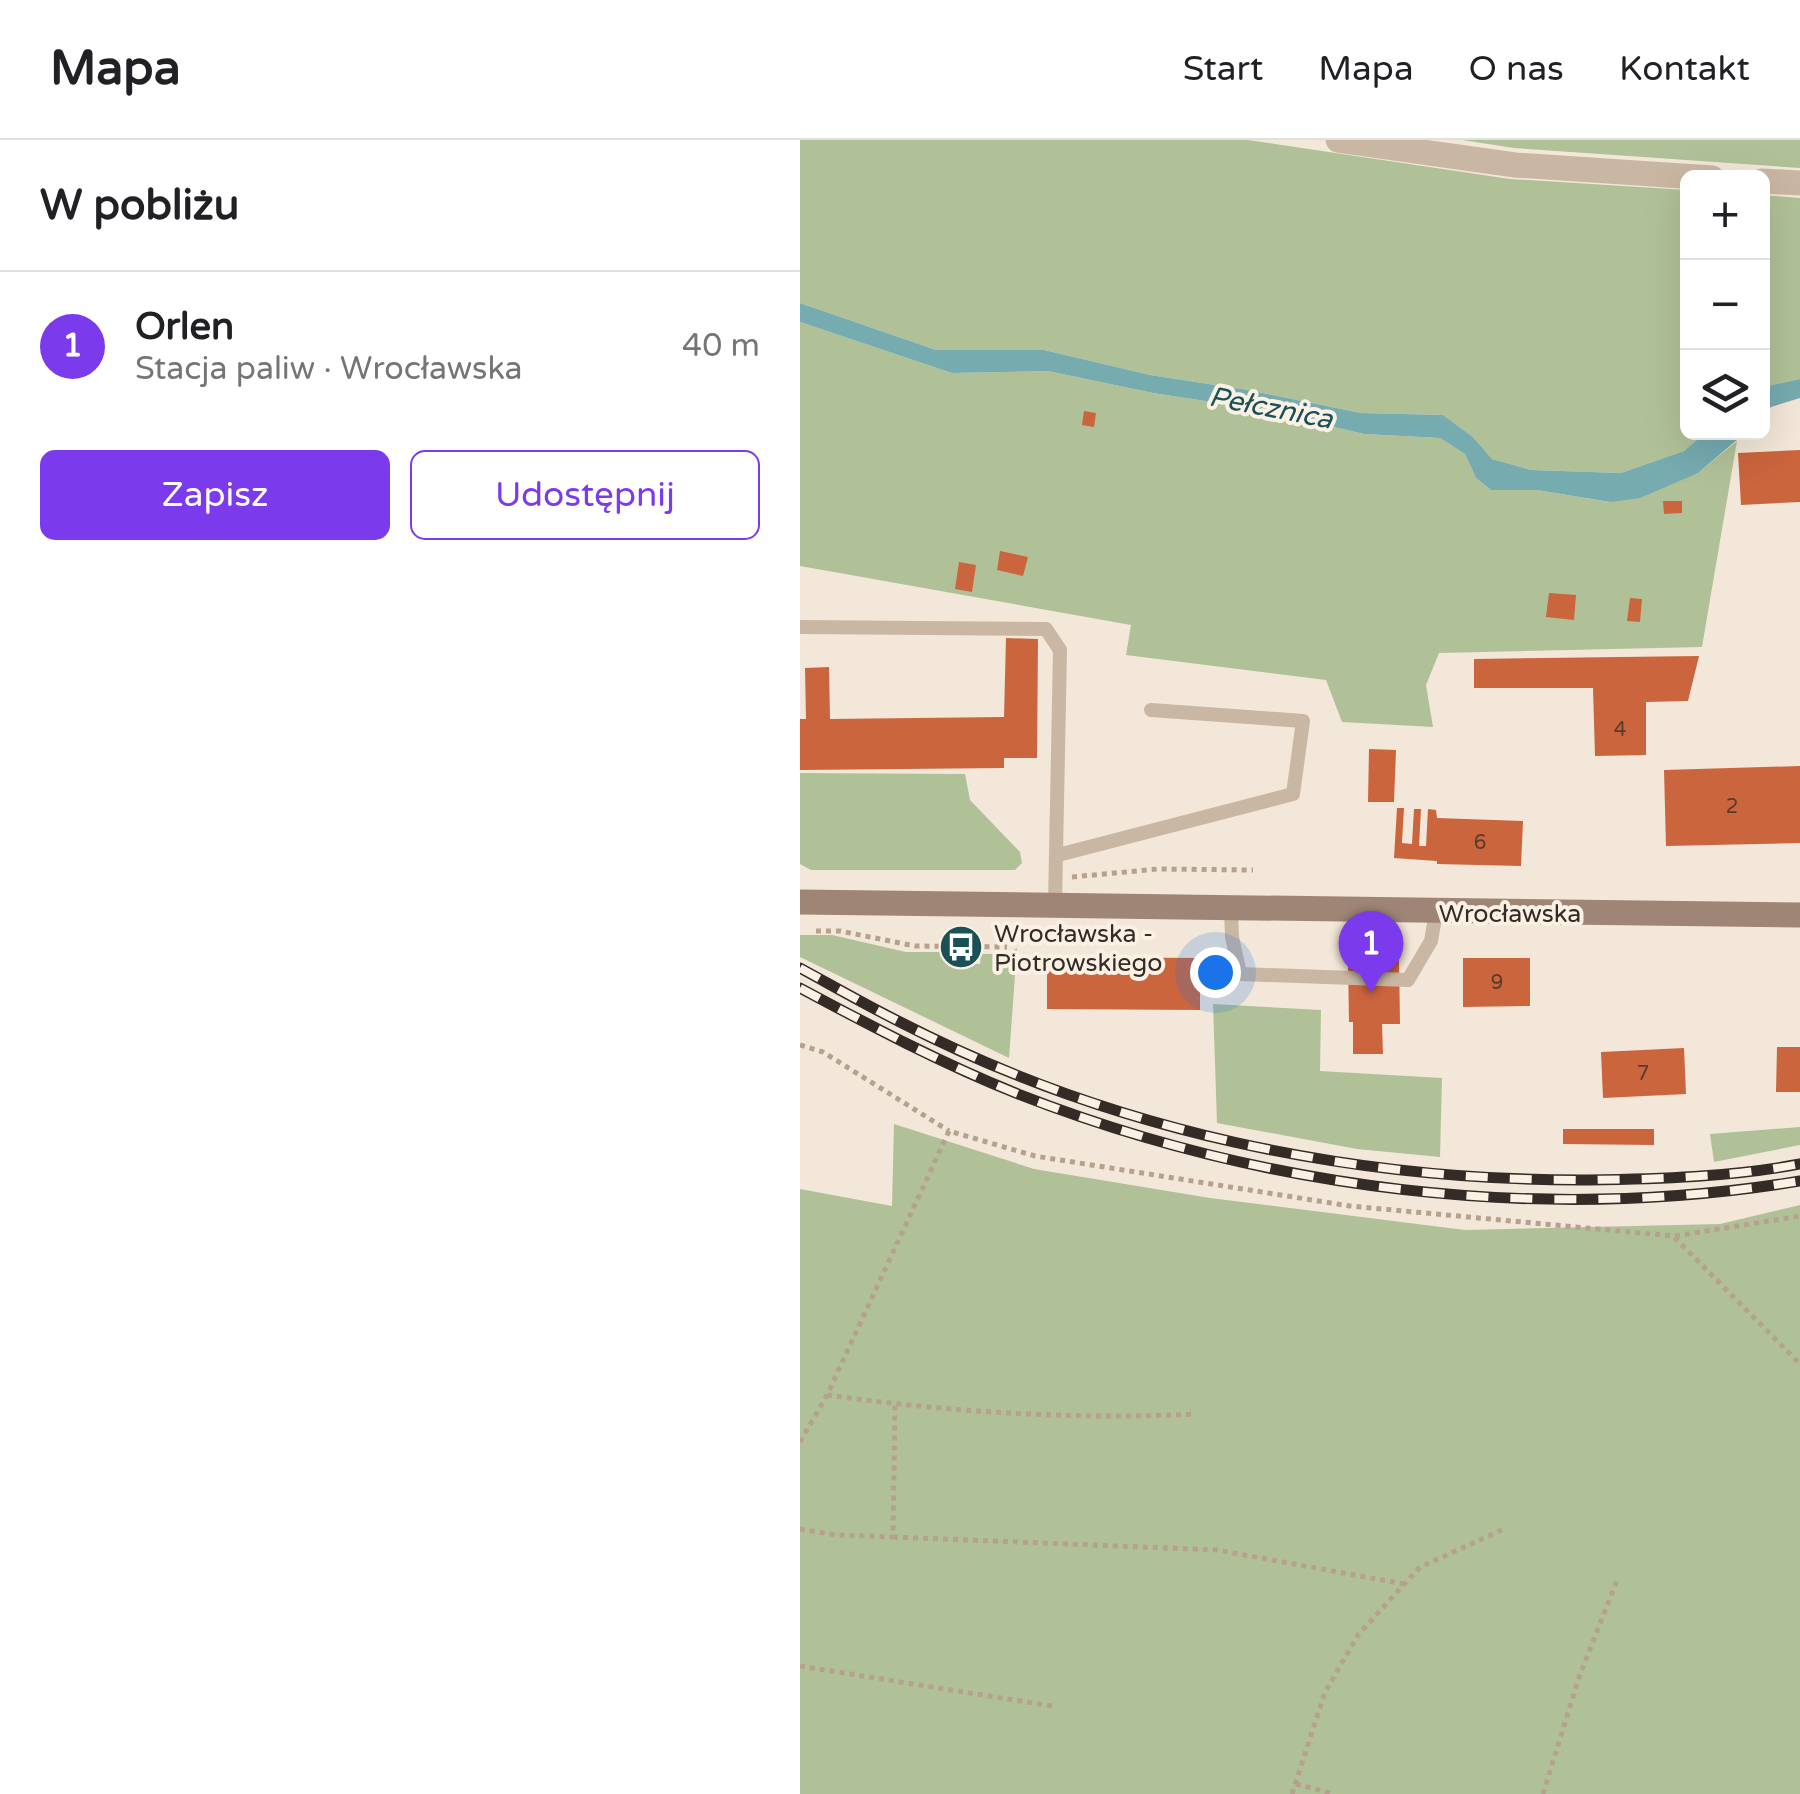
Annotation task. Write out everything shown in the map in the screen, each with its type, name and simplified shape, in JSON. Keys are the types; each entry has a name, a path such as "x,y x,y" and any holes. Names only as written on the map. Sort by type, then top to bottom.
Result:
{"main road":[{"name":"Wrocławska","path":"800,902 1800,915"}],"street":[{"path":"1338,140 1515,165 1680,176"},
{"path":"1770,181 1800,183"}],"lane":[{"path":"800,627 1046,630 1060,650 1056,905"},
{"path":"1058,855 1293,794 1303,721 1151,710"},
{"path":"1231,910 1240,974 1408,980 1431,941 1436,912"}],"path":[{"path":"1158,870 1253,870"},
{"path":"840,931 915,946 1007,948"},
{"path":"800,1045 823,1052 949,1131 1035,1156 1350,1206 1673,1236 1800,1216"},
{"path":"800,1442 827,1395 949,1131"},
{"path":"1673,1236 1800,1364"},
{"path":"827,1395 895,1404 1120,1418 1196,1414"},
{"path":"893,1537 895,1404"},
{"path":"800,1529 836,1535 1217,1550 1404,1584"},
{"path":"1292,1794 1325,1692 1358,1635 1420,1567 1502,1530"},
{"path":"1542,1794 1579,1677 1618,1578"},
{"path":"800,1666 1052,1706"},
{"path":"1296,1784 1334,1794"}],"green space":[{"path":"800,140 1248,140 1510,179 1680,190 1680,440 1697,440 1684,451 1621,473 1531,470 1492,459 1473,437 1443,415 1361,413 1150,375 1044,350 936,350 800,303"},
{"path":"1462,140 1800,140 1800,168 1514,148"},
{"path":"1770,196 1800,198 1800,379 1770,385"},
{"path":"800,322 952,373 1048,371 1251,408 1364,434 1440,438 1465,454 1476,478 1491,490 1537,490 1609,502 1698,473 1737,441 1702,647 1439,653 1426,685 1433,727 1342,722 1326,680 1126,655 1131,625 800,566"},
{"path":"800,773 965,774 970,800 1020,852 1022,863 1015,870 811,870 800,864"},
{"path":"800,935 832,935 906,952 953,952 955,963 980,964 981,954 1006,954 1017,948 1009,1058 800,957"},
{"path":"1213,1004 1321,1010 1320,1071 1442,1078 1440,1157 1357,1149 1217,1123"},
{"path":"894,1124 1034,1169 1210,1198 1465,1230 1720,1224 1800,1205 1800,1794 800,1794 800,1189 892,1206"},
{"path":"1800,1127 1800,1145 1714,1162 1710,1134"}],"water":[{"name":"Pełcznica","path":"800,303 936,350 1044,350 1150,375 1361,413 1443,415 1473,437 1492,459 1531,470 1621,473 1684,451 1697,440 1737,440 1698,473 1640,498 1610,502 1537,490 1491,490 1476,478 1465,454 1440,438 1364,434 1251,408 1048,371 952,373 800,322"},
{"path":"1800,379 1800,398 1770,408 1770,385"}],"building":[{"path":"1084,411 1096,413 1094,427 1082,425"},
{"path":"1800,450 1800,502 1741,505 1738,453"},
{"path":"1663,501 1682,501 1682,513 1664,514"},
{"path":"1000,551 1028,557 1023,576 997,570"},
{"path":"959,562 976,565 972,592 955,589"},
{"path":"1549,593 1576,595 1574,620 1546,617"},
{"path":"1630,598 1642,599 1640,622 1627,621"},
{"path":"1006,638 1038,639 1037,758 1004,758 1004,768 800,770 800,719 806,719 805,668 829,667 830,719 1004,717"},
{"path":"1699,656 1688,701 1646,702 1646,755 1595,756 1593,688 1474,688 1474,659"},
{"path":"1369,749 1396,750 1394,802 1368,802"},
{"path":"1800,766 1800,843 1666,846 1664,770"},
{"path":"1397,808 1404,808 1402,843 1412,844 1414,809 1421,809 1419,846 1426,846 1428,809 1436,810 1437,818 1523,821 1521,866 1437,864 1394,858"},
{"path":"1047,957 1200,958 1200,1010 1047,1009"},
{"path":"1463,958 1530,958 1530,1006 1463,1007"},
{"path":"1399,960 1400,1024 1382,1024 1383,1054 1353,1054 1348,961"},
{"path":"1777,1047 1800,1047 1800,1092 1776,1092"},
{"path":"1684,1048 1686,1094 1603,1098 1601,1052"},
{"path":"1563,1129 1654,1129 1654,1145 1563,1144"}],"railway":[{"path":"800,968 887,1016 981,1060 1064,1093 1235,1142 1322,1159 1499,1178 1668,1178 1800,1164"},
{"path":"800,988 935,1057 1018,1094 1112,1127 1207,1154 1305,1175 1403,1190 1503,1198 1702,1194 1800,1181"}],"place":[{"name":"Wrocławska - Piotrowskiego","path":"961,947"},
{"name":"Orlen","path":"1371,993"}]}
